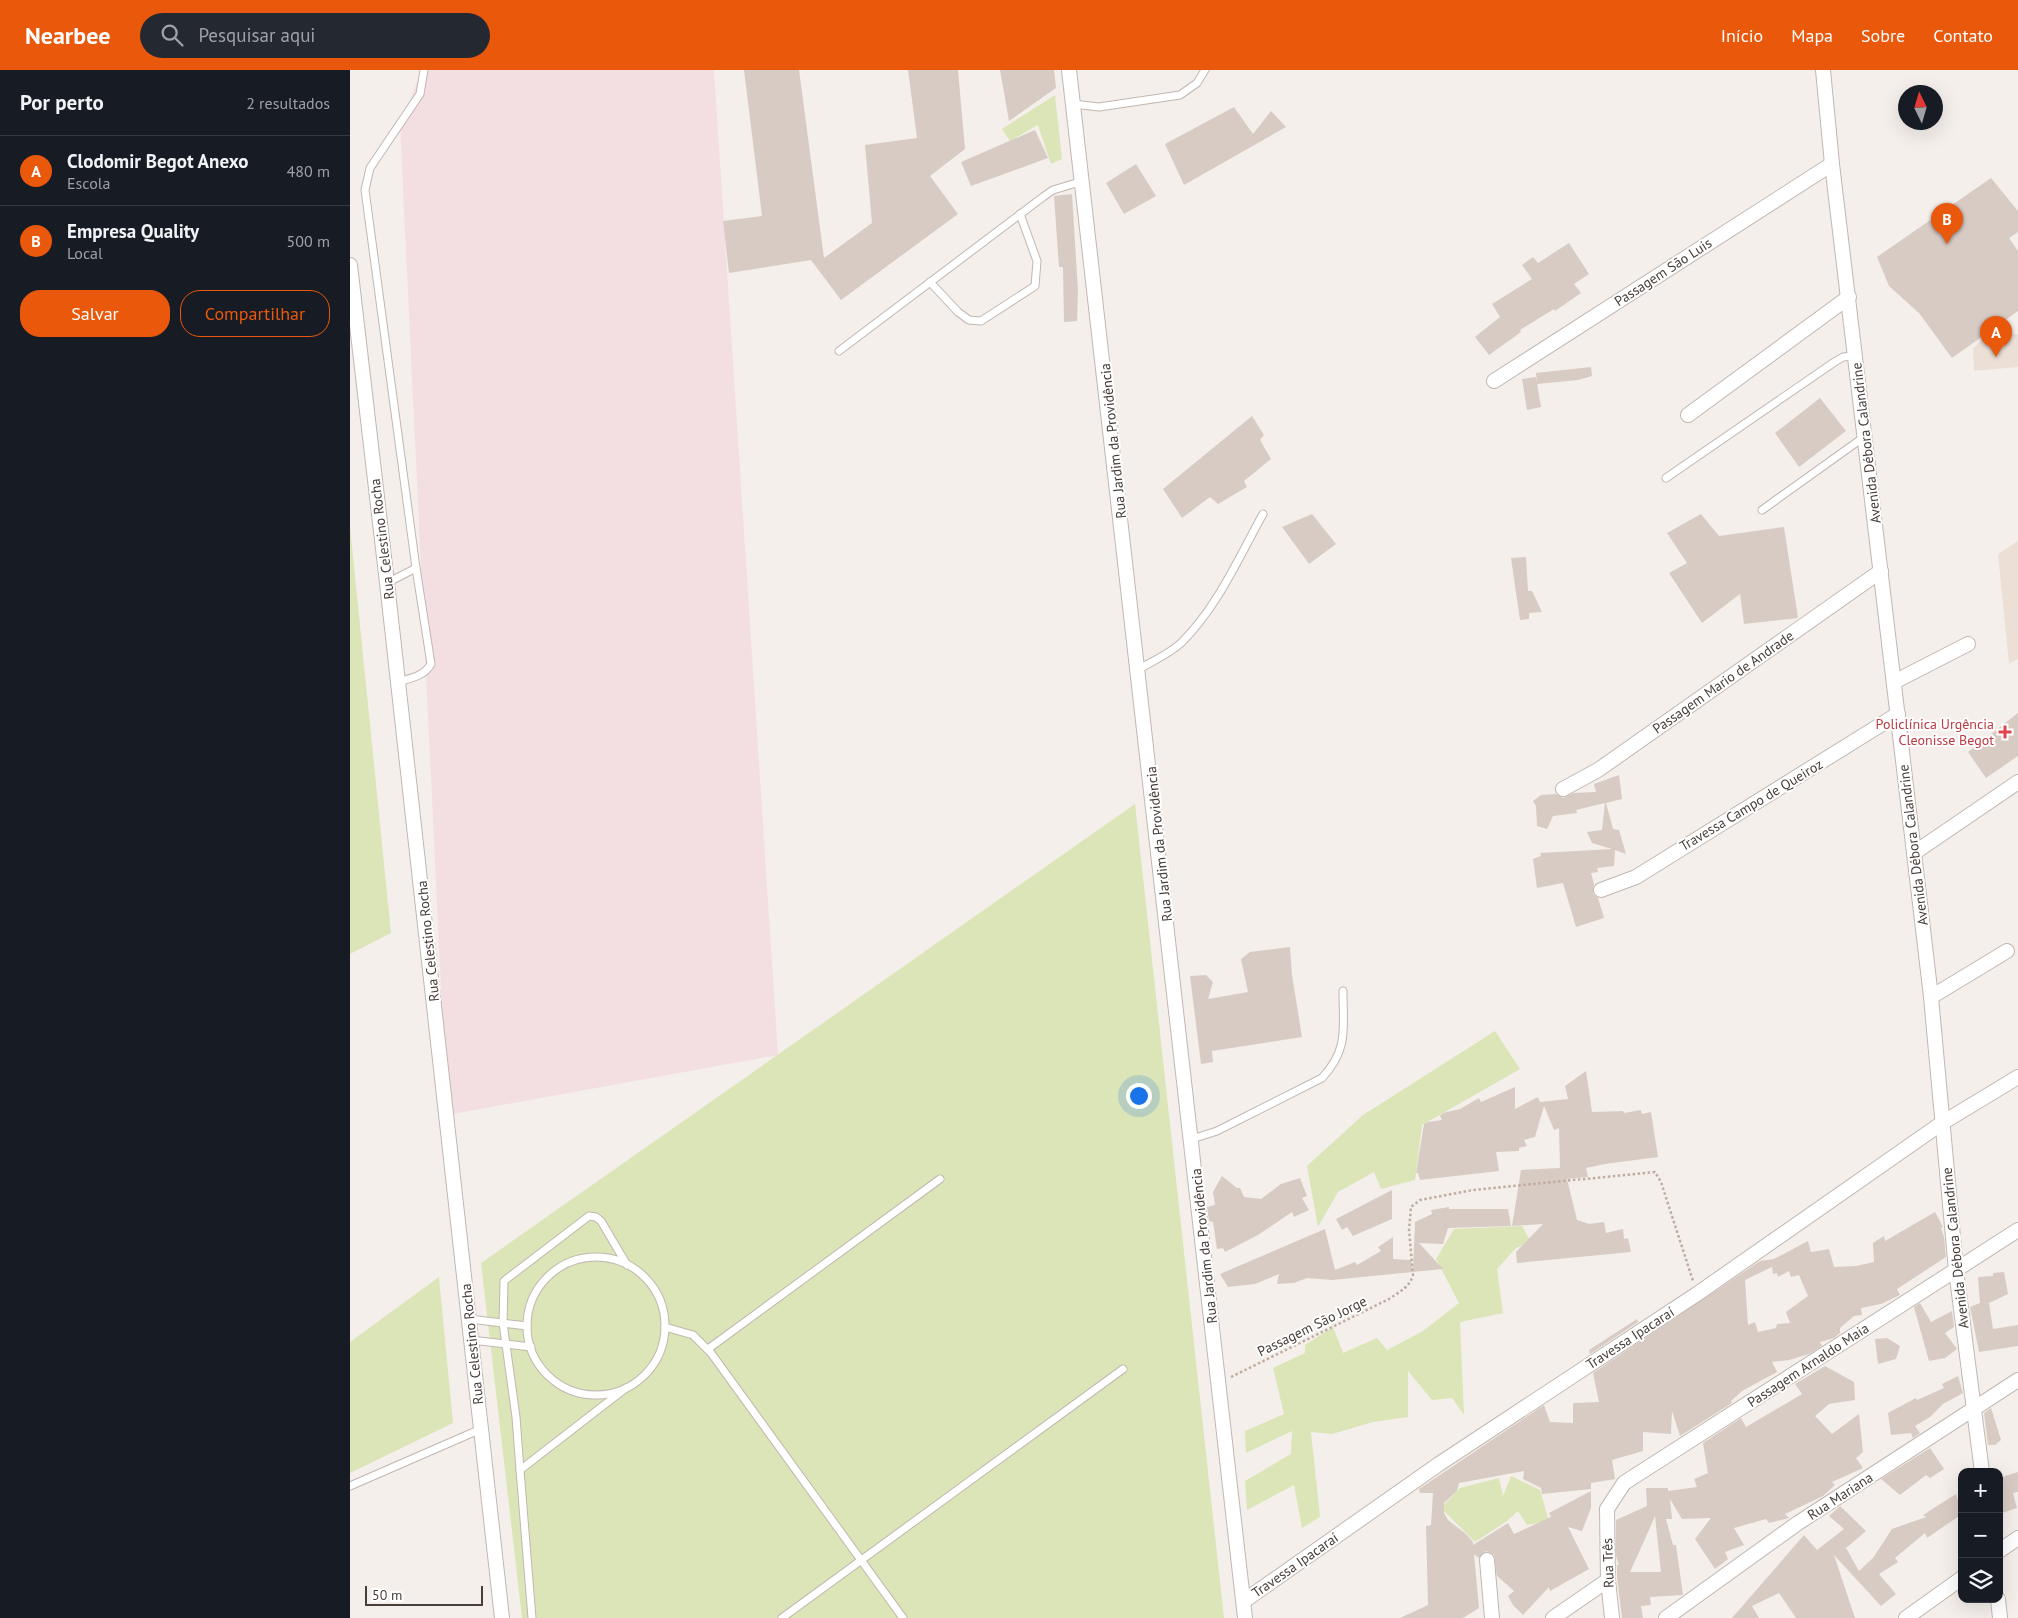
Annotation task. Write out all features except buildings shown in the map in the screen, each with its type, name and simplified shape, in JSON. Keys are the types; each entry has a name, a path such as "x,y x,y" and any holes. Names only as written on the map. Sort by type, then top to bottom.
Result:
{"street":[{"name":"Rua Jardim da Providência","path":"1070,70 1245,1618"},
{"name":"Avenida Débora Calandrine","path":"1823,70 1832,164 1931,997 1956,1270 1981,1468"},
{"name":"Passagem São Luis","path":"1494,381 1832,164"},
{"name":"Rua Celestino Rocha","path":"350,265 388,583 502,1618"},
{"path":"1688,415 1848,297"},
{"name":"Passagem Mario de Andrade","path":"1563,789 1598,770 1881,571"},
{"path":"1894,682 1968,644"},
{"name":"Travessa Campo de Queiroz","path":"1601,890 1636,876 1898,714"},
{"path":"1914,853 2018,782"},
{"path":"1931,997 2007,951"},
{"name":"Travessa Ipacaraí","path":"1244,1602 1439,1464 1697,1294 1942,1123 2018,1077"},
{"name":"Passagem Arnaldo Maia","path":"1607,1509 1624,1483 2018,1230"},
{"name":"Rua Mariana","path":"1666,1618 1798,1523 2018,1380"},
{"name":"Rua Três","path":"1607,1509 1608,1580 1612,1618"},
{"path":"2003,1548 2018,1538"},
{"path":"1487,1560 1492,1618"},
{"path":"1553,1618 1608,1580"},
{"path":"1906,1618 1958,1581"},
{"path":"1998,1603 2000,1618"}],"lane":[{"path":"398,682 420,676 427,671 431,664 416,568 365,190 370,168 420,94 424,70"},
{"path":"1073,104 1099,107 1180,95 1197,83 1205,70"},
{"path":"839,351 1053,190 1083,181"},
{"path":"930,282 958,312 969,320 981,321 1035,286 1037,261 1020,214"},
{"path":"1666,478 1843,357 1855,356"},
{"path":"1762,510 1864,437"},
{"path":"1139,669 1164,656 1181,643 1198,622 1214,601 1263,514"},
{"path":"388,583 416,568"},
{"path":"1192,1138 1217,1131 1322,1078 1335,1064 1342,1046 1343,991"},
{"path":"708,1349 940,1179"},
{"path":"532,1618 516,1417 503,1323 504,1281 589,1216 596,1217 601,1221 627,1265"},
{"path":"603,1258 627,1265 648,1281 661,1302 665,1327 664,1340 654,1363 637,1382 614,1393 589,1395 565,1388 545,1372 531,1347 527,1326 528,1313 538,1290 560,1268 578,1260 603,1258"},
{"path":"470,1318 527,1326"},
{"path":"665,1327 693,1335 708,1349 903,1618"},
{"path":"471,1340 531,1347"},
{"path":"782,1618 1123,1369"},
{"path":"520,1470 626,1388"},
{"path":"350,1486 481,1429"}],"path":[{"name":"Passagem São Jorge","path":"1218,1383 1389,1299 1411,1282 1413,1276 1408,1230 1411,1207 1420,1200 1473,1190 1548,1180 1609,1178 1648,1171 1655,1172 1661,1182 1697,1294"}],"shaded area":[{"path":"422,70 714,70 778,1055 447,1115 400,125"},
{"path":"2018,334 2018,367 1974,371 1973,348 1986,337"},
{"path":"2018,541 2018,659 2009,664 1998,554"}],"green space":[{"path":"1055,95 1062,159 1051,164 1038,125 1010,141 1002,129"},
{"path":"350,526 391,933 350,954"},
{"path":"1135,804 1224,1618 522,1618 481,1263"},
{"path":"1495,1031 1520,1069 1422,1125 1415,1180 1381,1189 1374,1172 1338,1192 1318,1227 1307,1166 1363,1115"},
{"path":"1522,1226 1531,1242 1516,1248 1497,1269 1503,1313 1460,1322 1464,1415 1452,1398 1432,1400 1408,1371 1408,1417 1373,1422 1332,1434 1311,1432 1320,1517 1302,1528 1294,1485 1247,1510 1245,1481 1291,1454 1292,1431 1246,1453 1245,1431 1284,1414 1273,1368 1305,1353 1305,1345 1333,1327 1343,1353 1377,1338 1387,1350 1423,1331 1459,1303 1436,1259 1454,1229"},
{"path":"439,1277 453,1423 350,1473 350,1342"},
{"path":"1511,1476 1540,1490 1549,1521 1527,1525 1518,1511 1507,1521 1475,1542 1441,1508 1460,1488 1499,1478 1503,1496"}],"place":[{"name":"Empresa Quality","path":"1947,244"},
{"name":"Clodomir Begot Anexo","path":"1996,357"},
{"name":"Policlínica Urgência Cleonisse Begot","path":"2005,732"}]}
